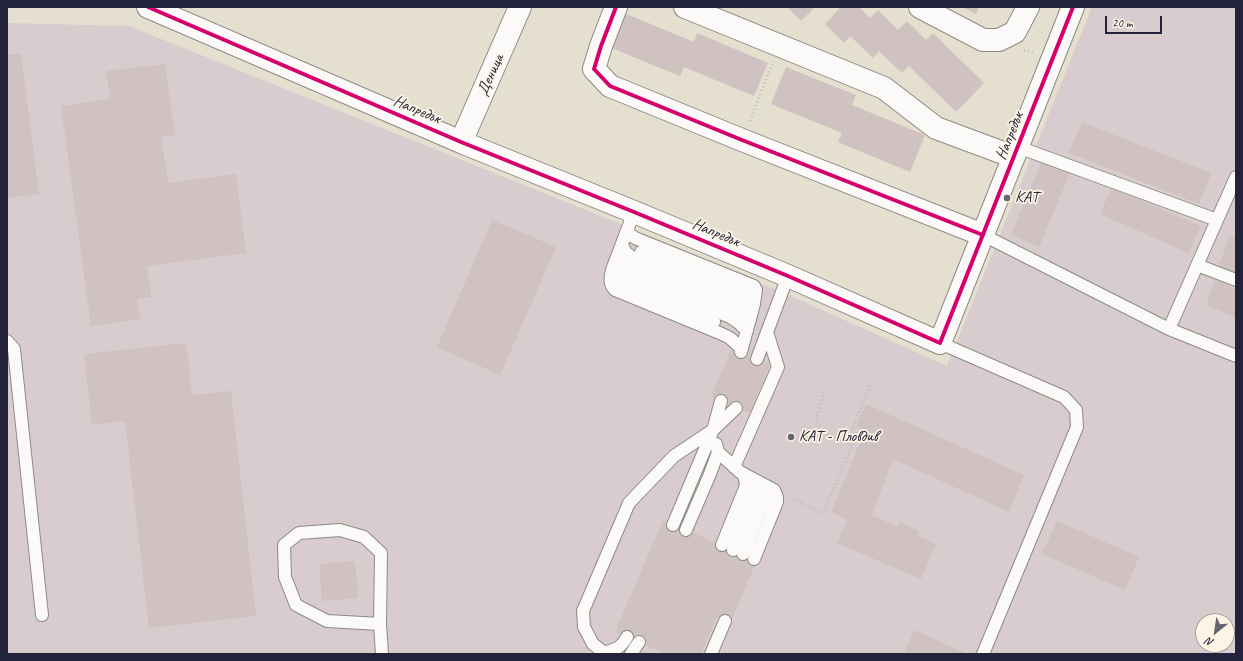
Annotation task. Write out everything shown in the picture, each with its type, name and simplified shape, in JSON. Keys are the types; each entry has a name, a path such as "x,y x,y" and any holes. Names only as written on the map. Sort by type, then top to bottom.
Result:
{"street":[{"name":"Напредък","path":"148,7 461,142 622,244 788,276 940,343 1073,7"},
{"name":"Деница","path":"461,142 520,7"},
{"path":"616,7 594,69 610,86 983,235"},
{"path":"685,7 884,88 936,128 1016,152"},
{"path":"920,7 983,40 999,40 1015,32 1028,7"}],"lane":[{"path":"1016,152 1217,220"},
{"path":"1169,329 1236,177"},
{"path":"629,234 635,238 754,286 756,290 747,329 730,338 615,290 610,280 622,244 629,234"},
{"path":"983,235 1169,329 1236,356"},
{"path":"622,244 626,253 632,257 746,305 747,329"},
{"path":"622,244 620,272 730,317 747,329"},
{"path":"1197,265 1236,280"},
{"path":"757,359 788,276"},
{"path":"738,552 746,482 743,473 778,367 767,332"},
{"path":"7,341 14,349 42,615"},
{"path":"940,343 1064,397 1076,410 1077,427 983,654"},
{"path":"673,525 713,430 721,401"},
{"path":"627,637 620,647 604,653 593,644 584,627 583,611 629,503 674,456 713,430 736,408"},
{"path":"686,530 718,452 713,430"},
{"path":"718,452 743,473 774,490 777,497 777,502 738,552"},
{"path":"738,552 766,497 766,490 763,484"},
{"path":"380,624 327,621 296,605 285,576 284,545 299,533 340,530 364,537 381,553 380,624 382,654"},
{"path":"711,654 725,622"},
{"path":"631,654 639,642"}],"path":[{"path":"742,140 780,45"},
{"path":"774,490 823,513 852,446 856,435 852,429 873,379"},
{"path":"824,392 816,421 826,434 852,446"}],"shaded area":[{"path":"1092,7 1236,7 1236,654 7,654 7,23 129,26 618,223 782,292 947,366"}],"building":[{"path":"787,7 815,7 801,21"},
{"path":"841,7 859,7 870,18 878,10 898,30 907,21 926,40 933,33 984,83 956,112 909,66 902,73 879,51 873,58 850,36 844,43 825,24"},
{"path":"962,7 979,7 976,14"},
{"path":"624,13 694,42 697,33 768,63 754,96 684,67 680,76 609,47"},
{"path":"21,53 39,194 7,198 7,55"},
{"path":"165,64 175,135 161,136 168,183 236,174 246,253 147,266 151,297 137,299 140,319 91,326 61,106 110,99 106,71"},
{"path":"786,67 856,95 852,105 925,135 910,172 838,142 842,133 771,104"},
{"path":"1082,122 1211,173 1199,204 1069,153"},
{"path":"1042,161 1070,173 1039,247 1011,235"},
{"path":"1111,188 1201,226 1189,253 1100,214"},
{"path":"492,220 556,247 500,375 437,347"},
{"path":"1230,236 1236,238 1236,274 1218,267"},
{"path":"1215,280 1236,289 1236,318 1206,305"},
{"path":"186,343 192,395 231,391 256,616 149,628 125,421 92,425 84,354"},
{"path":"732,348 770,364 750,413 711,397"},
{"path":"866,404 1024,475 1009,512 893,459 872,515 898,527 900,522 919,531 917,536 936,544 921,579 837,543 847,520 831,512 865,431 856,426"},
{"path":"663,520 757,560 730,624 716,618 701,654 666,654 615,632"},
{"path":"1057,521 1139,557 1125,590 1042,554"},
{"path":"355,561 358,598 322,601 319,564"},
{"path":"914,630 968,654 904,654"}],"cycle path":[{"path":"148,7 461,142 788,276 940,343 1073,7"},
{"path":"616,7 594,69 610,86 983,235"}],"place":[{"name":"КАТ","path":"1007,198"},
{"name":"КАТ - Пловдив","path":"791,437"}]}
